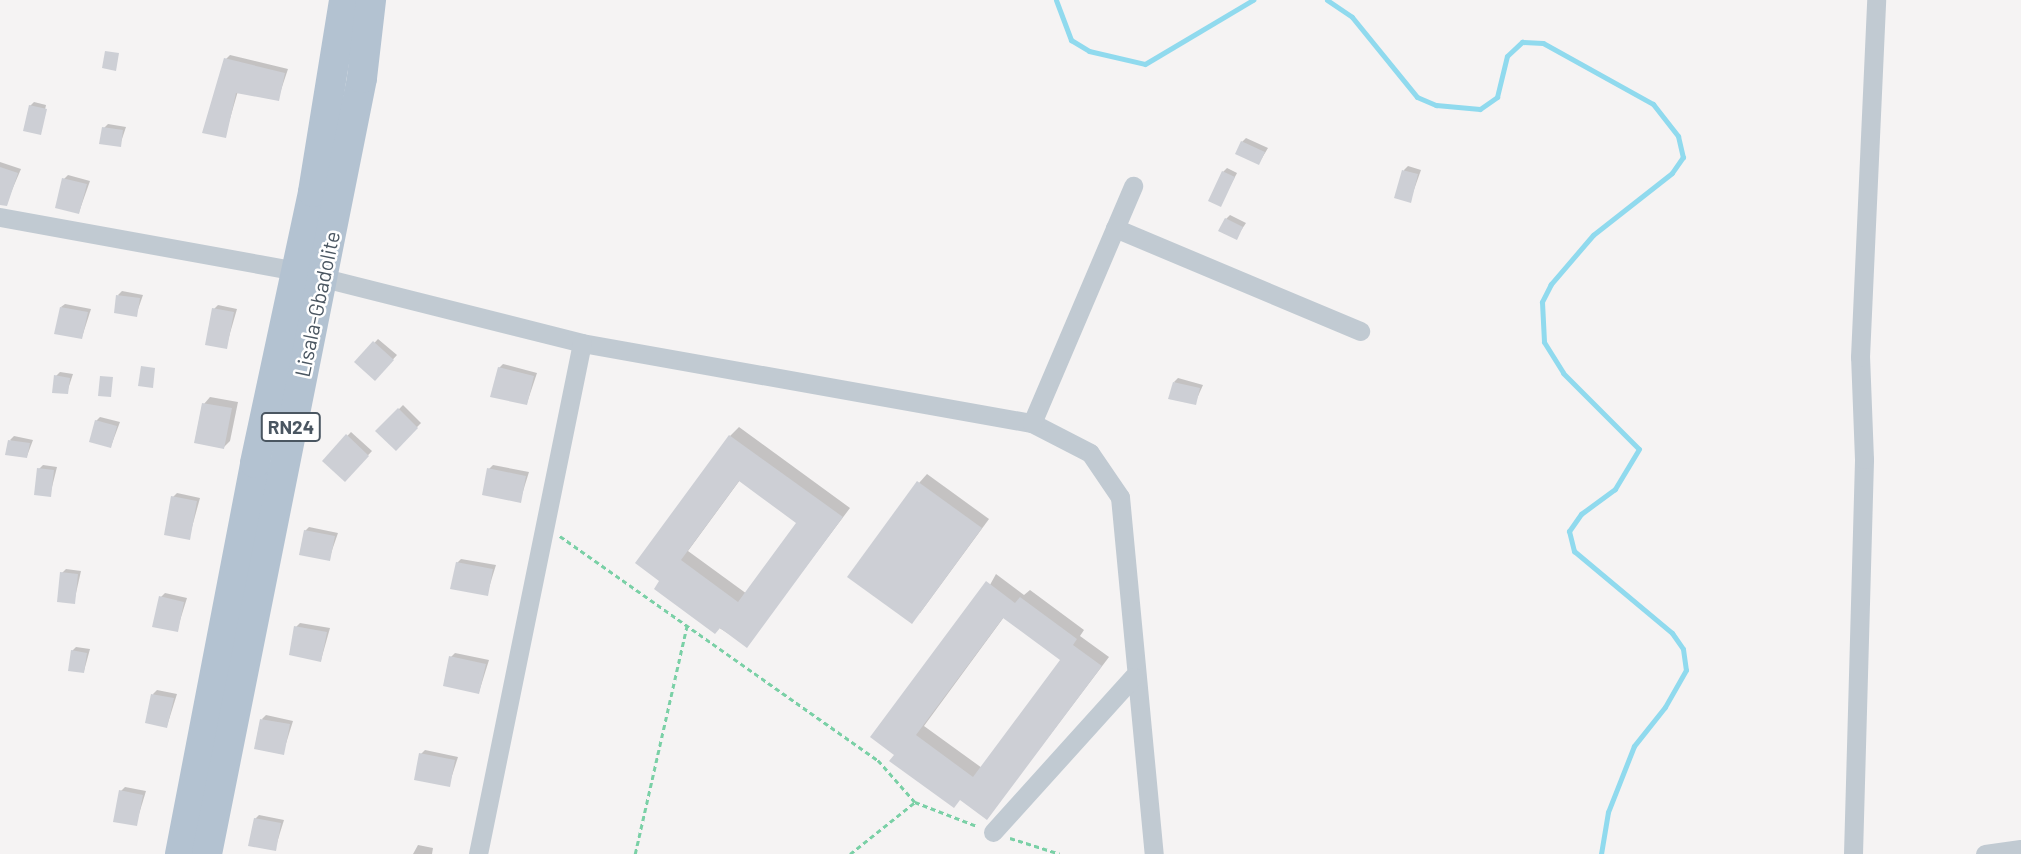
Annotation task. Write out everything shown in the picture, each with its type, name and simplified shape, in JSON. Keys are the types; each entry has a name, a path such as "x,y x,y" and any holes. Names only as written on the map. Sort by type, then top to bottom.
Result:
{"main road":[{"name":"Lisala-Gbadolite","path":"206,854 309,274 344,0"},
{"name":"Lisala-Gbadolite","path":"180,854 309,274 362,78 371,0"}],"street":[{"path":"1853,854 1864,459 1860,357 1876,0"},
{"path":"1032,423 1133,186"},
{"path":"0,217 309,274 582,343 1032,423 1090,453 1120,497 1133,677 1154,854"},
{"path":"1115,228 1360,331"},
{"path":"478,854 582,343"},
{"path":"993,832 1133,677"},
{"path":"1985,854 2021,849"}],"path":[{"path":"545,526 878,760 915,802 1060,854"},
{"path":"635,854 687,625"},
{"path":"850,854 915,802"}],"building":[{"path":"105,51 119,53 116,71 102,68"},
{"path":"224,58 285,73 279,101 236,93 226,138 202,133"},
{"path":"29,105 47,109 41,135 23,131"},
{"path":"102,127 123,130 121,147 99,144"},
{"path":"1241,141 1265,152 1259,165 1235,154"},
{"path":"0,167 18,173 7,206 0,205"},
{"path":"1402,170 1418,174 1411,203 1394,198"},
{"path":"1222,171 1235,177 1221,207 1208,201"},
{"path":"62,178 87,184 79,214 55,208"},
{"path":"1225,218 1243,227 1237,240 1218,231"},
{"path":"116,295 140,298 137,317 114,313"},
{"path":"60,307 88,312 82,339 54,334"},
{"path":"212,308 234,312 227,349 205,345"},
{"path":"373,341 394,360 375,381 354,362"},
{"path":"141,366 155,368 153,388 138,386"},
{"path":"498,367 534,376 527,405 490,397"},
{"path":"54,375 70,378 68,394 52,393"},
{"path":"100,376 113,377 111,397 98,396"},
{"path":"1173,382 1200,388 1196,405 1168,399"},
{"path":"202,403 232,408 224,449 194,443"},
{"path":"398,408 418,428 396,451 375,431"},
{"path":"95,420 117,426 111,448 89,442"},
{"path":"346,434 369,456 345,482 322,461"},
{"path":"729,435 843,517 747,648 720,628 715,634 654,589 659,581 635,563","holes":["739,481 796,523 738,602 681,560"]},
{"path":"8,440 30,443 27,458 5,455"},
{"path":"37,468 54,470 51,497 34,495"},
{"path":"487,468 526,476 521,503 482,495"},
{"path":"917,481 982,528 912,624 847,577"},
{"path":"171,496 197,501 190,540 164,535"},
{"path":"304,530 335,536 330,561 299,555"},
{"path":"456,562 493,569 488,596 450,589"},
{"path":"60,572 78,574 75,604 57,602"},
{"path":"986,581 1015,603 1020,597 1077,639 1073,645 1102,666 987,820 960,800 954,808 889,761 894,755 870,737","holes":["1003,618 1060,660 973,777 916,735"]},
{"path":"159,596 184,602 178,632 152,627"},
{"path":"294,626 327,632 321,662 289,655"},
{"path":"71,650 87,653 84,673 68,671"},
{"path":"449,656 486,664 479,694 443,686"},
{"path":"151,694 174,698 167,728 145,723"},
{"path":"260,719 290,724 284,755 254,749"},
{"path":"419,753 455,760 450,787 414,780"},
{"path":"119,790 143,795 137,826 113,822"},
{"path":"254,818 281,823 276,851 248,846"}],"waterway":[{"path":"1056,0 1071,40 1089,51 1145,64 1253,0"},
{"path":"1327,0 1352,17 1417,97 1436,105 1480,109 1497,97 1507,56 1522,42 1543,43 1653,104 1678,136 1683,157 1672,173 1593,235 1551,284 1542,302 1544,342 1563,373 1639,449 1615,489 1581,514 1569,531 1574,551 1672,633 1683,649 1686,670 1665,707 1634,746 1608,812 1601,854"}]}
